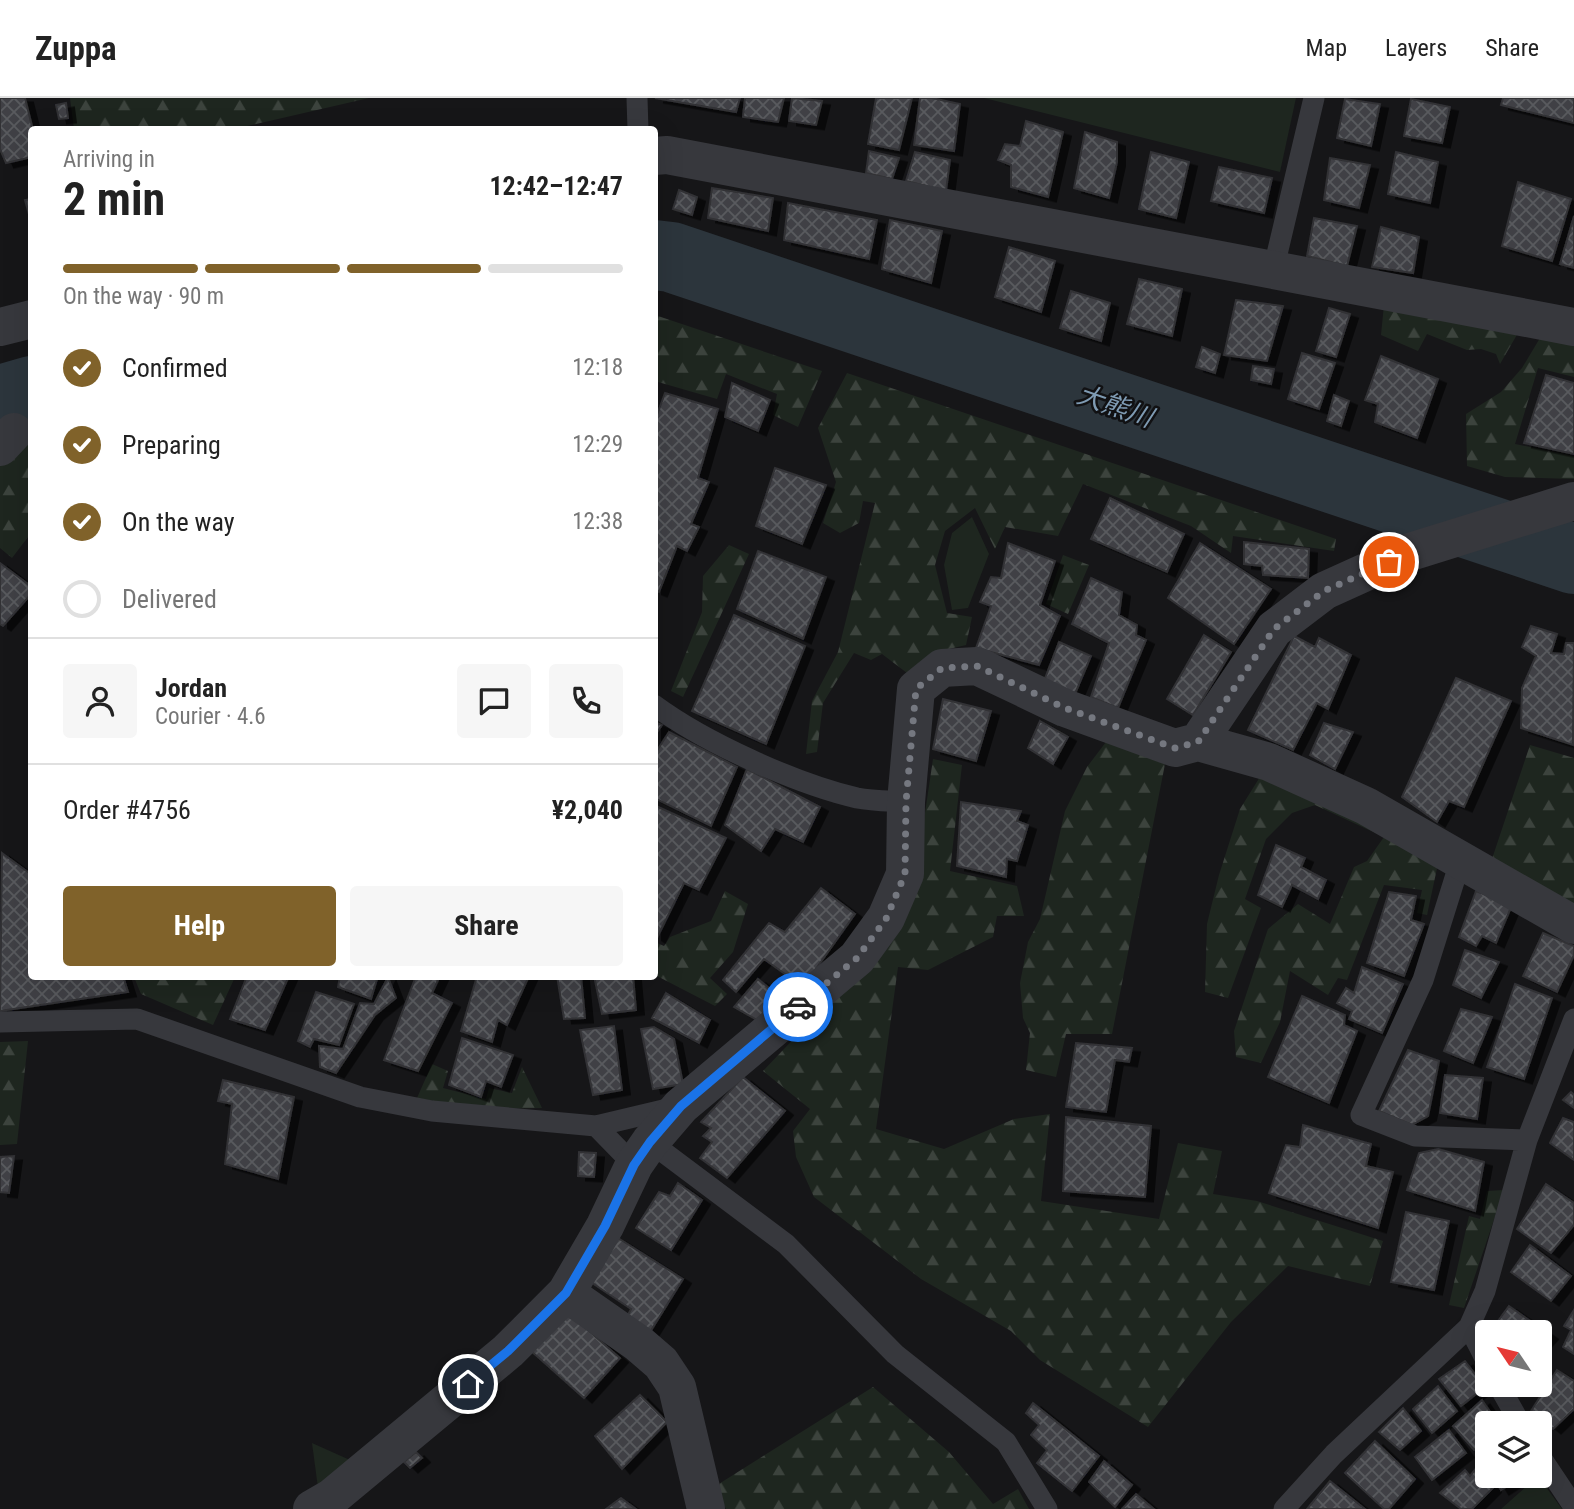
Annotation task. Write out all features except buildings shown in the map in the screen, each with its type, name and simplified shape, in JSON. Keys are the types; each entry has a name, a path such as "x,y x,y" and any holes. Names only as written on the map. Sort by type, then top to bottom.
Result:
{"street":[{"path":"658,156 667,155 1574,327"},
{"path":"0,327 28,320"},
{"path":"1198,742 1274,629 1324,591 1410,552 1574,501"},
{"path":"312,1509 331,1499 508,1351 566,1293 642,1154 681,1106 857,958 886,919 905,874 906,802 916,689 942,668 977,666 1065,708 1175,748 1198,742 1269,762 1366,806 1574,925"},
{"path":"566,1293 639,1344 661,1363 677,1387 706,1509"}],"lane":[{"path":"637,98 638,126"},
{"path":"1273,271 1314,98"},
{"path":"658,707 717,742 794,778 858,798 906,802"},
{"path":"1461,859 1423,980 1361,1115 1415,1136 1527,1140"},
{"path":"0,1022 137,1019 360,1097 432,1111 596,1126 681,1106"},
{"path":"1284,1509 1334,1454 1469,1327 1485,1291 1527,1140 1574,1019"},
{"path":"596,1126 786,1244 895,1354 1006,1442 1047,1509"},
{"path":"1469,1327 1475,1339"},
{"path":"1552,1474 1574,1507"}],"green space":[{"path":"70,98 369,98 247,126 74,126"},
{"path":"984,98 1296,98 1280,172"},
{"path":"1384,305 1522,326 1500,364 1496,354 1481,349 1467,350 1427,334 1418,351 1381,335"},
{"path":"658,316 822,371 798,427 773,415 777,394 726,374 717,399 658,382"},
{"path":"1540,338 1574,345 1574,377 1538,368 1515,444 1574,456 1574,479 1505,477 1467,466 1466,414 1501,392 1522,368"},
{"path":"847,373 1336,539 1334,551 1233,536 1231,553 1191,526 1083,484 1058,536 1005,527 995,549 975,508 945,531 935,565 947,613 972,617 966,645 936,652 907,673 882,654 871,660 854,653 823,703 817,752 806,754 812,701 838,652 875,503 863,501 859,523 840,533 823,523 836,482 818,428"},
{"path":"28,440 28,537 12,558 0,548 0,462"},
{"path":"972,517 989,554 968,608 952,610 944,565 952,533"},
{"path":"729,545 749,554 683,697 671,691 702,612 703,576"},
{"path":"1063,555 1089,565 1068,614 1046,604"},
{"path":"1106,742 1165,764 1112,1034 1066,1034 1056,1077 1026,1070 1030,1033 1023,1018 1020,983 1028,942 1040,919 1065,811 1087,767"},
{"path":"1530,745 1574,758 1574,907 1491,862"},
{"path":"933,759 962,765 950,871 1017,886 1024,916 997,916 993,937 928,970 898,967 876,1129 944,1149 1014,1119 1050,1114 1041,1201 1159,1219 1178,1143 1222,1151 1213,1194 1257,1201 1383,1241 1370,1286 1288,1266 1231,1322 1148,1427 1040,1360 1011,1331 921,1279 814,1197 796,1157 793,1131 810,1109 763,1071 865,964 916,874"},
{"path":"1263,772 1439,859 1427,915 1417,913 1422,890 1384,885 1347,980 1338,978 1328,995 1290,971 1280,1022 1261,1063 1236,1057 1234,1031 1268,929 1298,904 1330,924 1354,867 1367,861 1384,837 1315,805 1292,813 1266,839 1245,899 1261,908 1228,998 1205,992 1207,924 1219,875 1240,809"},
{"path":"725,891 748,904 733,952 710,978 727,994 715,1006 658,977 658,943 664,946 670,937 711,921"},
{"path":"136,980 234,980 213,1025 141,994"},
{"path":"28,1041 17,1144 0,1145 0,1042"},
{"path":"432,1064 448,1071 443,1088 486,1099 489,1088 512,1093 522,1067 542,1108 478,1109 417,1098"},
{"path":"1504,1190 1464,1308 1449,1305 1469,1216 1480,1219 1487,1191"},
{"path":"873,1387 949,1452 993,1504 1018,1489 1029,1509 726,1509 714,1487"},
{"path":"312,1443 350,1460 318,1488"},
{"path":"1525,1488 1547,1488 1562,1509 1501,1509"}],"waterway":[{"name":"大熊川","path":"658,255 671,257 1574,559"},
{"name":"大熊川","path":"0,400 28,392"}],"way so far":[{"path":"798,1007 857,958 886,919 905,874 906,802 916,689 942,668 977,666 1065,708 1175,748 1198,742 1274,629 1324,591 1389,562"}],"route":[{"path":"468,1384 508,1351 566,1293 605,1226 634,1165 681,1106 798,1007"}]}
